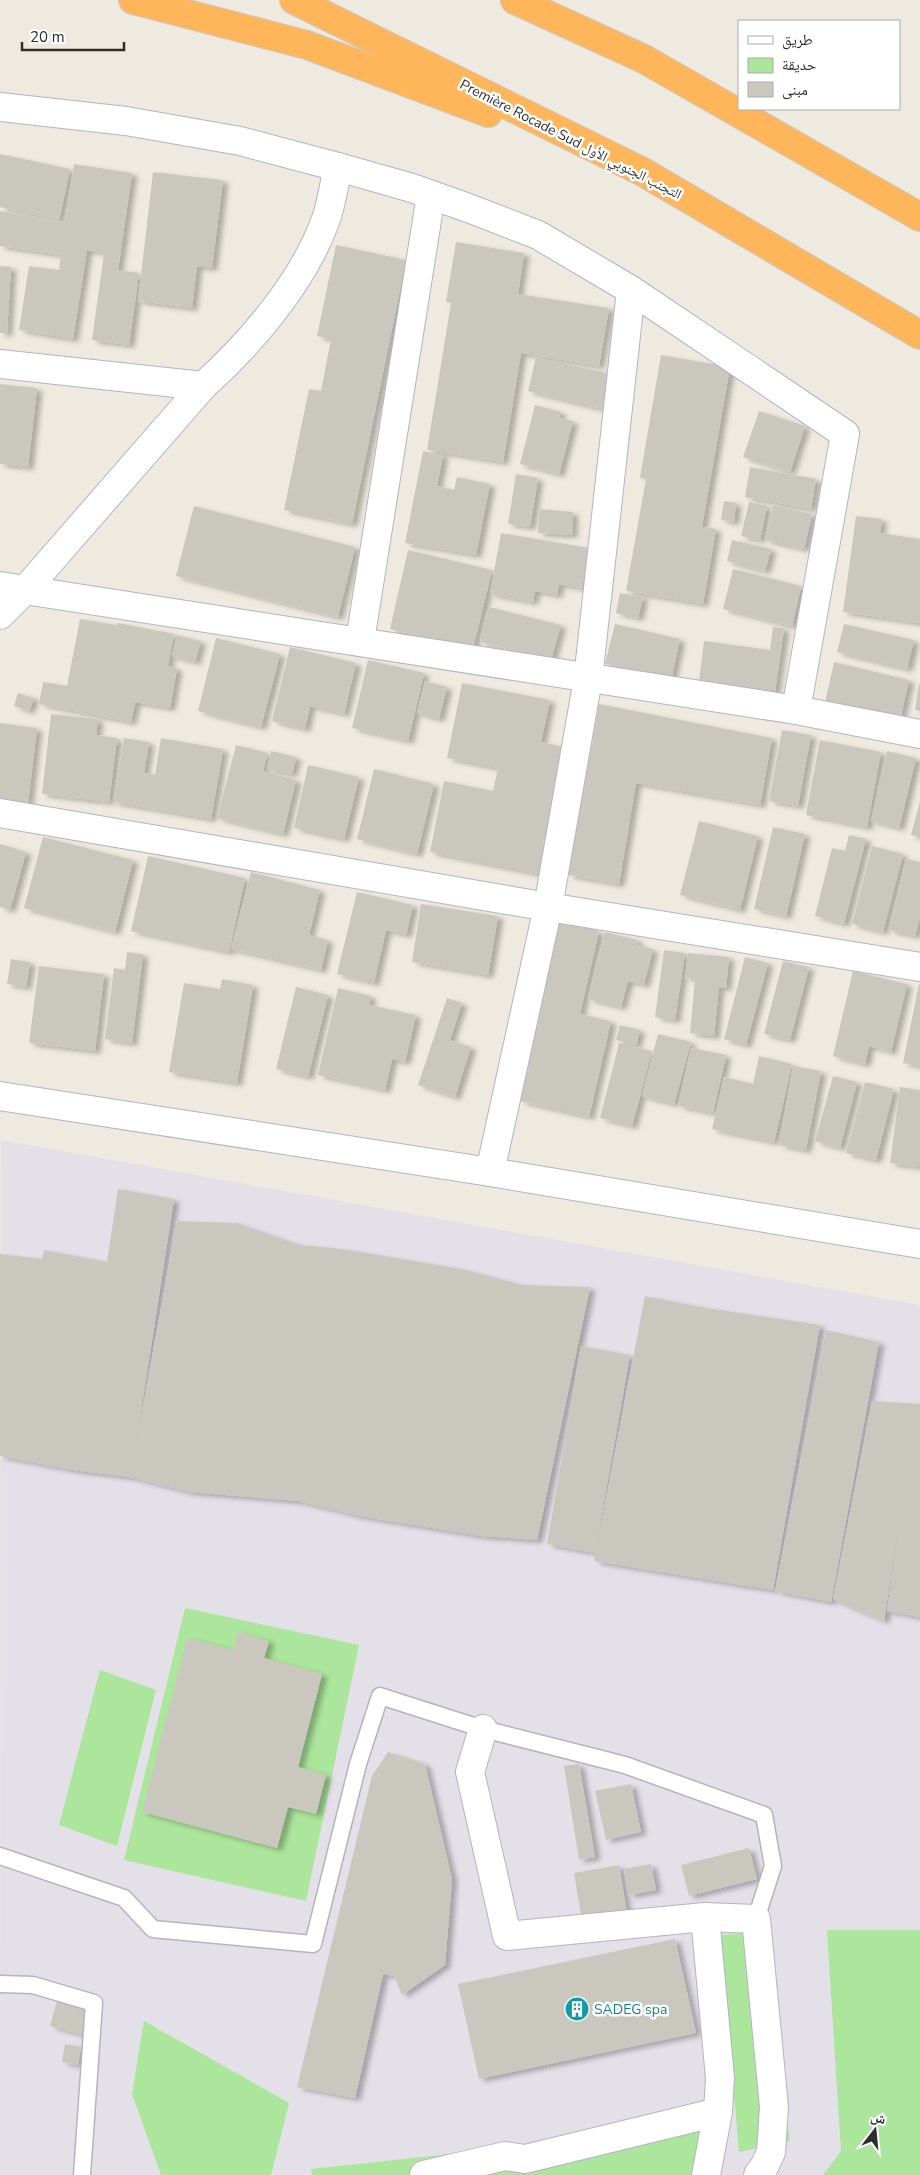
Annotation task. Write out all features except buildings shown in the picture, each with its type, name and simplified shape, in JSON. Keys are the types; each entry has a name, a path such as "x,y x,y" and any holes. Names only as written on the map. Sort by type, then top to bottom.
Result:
{"highway":[{"path":"133,0 307,44 643,172"},
{"name":"Première Rocade Sud التجنب الجنوبي الأول","path":"294,0 643,172 920,336"},
{"path":"515,0 644,59"},
{"path":"543,0 920,217"}],"street":[{"path":"0,107 136,123 240,142 338,166 431,195 538,235 631,290 845,434 796,710"},
{"path":"0,615 13,588 203,386 233,359 295,281 326,218 338,166"},
{"path":"360,641 431,195"},
{"path":"490,1172 548,907 588,679 631,290"},
{"path":"0,364 203,386"},
{"path":"13,588 796,710 920,734"},
{"path":"0,813 548,907 920,967"},
{"path":"0,1096 490,1172 920,1244"},
{"path":"483,1729 470,1772 507,1936 705,1917 756,1920 774,2106 771,2152 758,2175"},
{"path":"705,1917 720,2078 718,2112 706,2175"},
{"path":"424,2175 505,2156 525,2160 718,2112"}],"lane":[{"path":"0,1856 124,1898 152,1929 313,1944 358,1764 380,1696 483,1729 625,1765 764,1815 772,1866 756,1920"},
{"path":"0,1984 32,1985 94,2003 82,2175"}],"shaded area":[{"path":"1,1140 920,1305 920,2175 0,2175"}],"green space":[{"path":"185,1608 359,1645 306,1901 124,1860"},
{"path":"100,1670 156,1690 117,1846 59,1825"},
{"path":"827,1930 920,1930 920,2175 823,2175 841,2151"},
{"path":"760,1932 790,2141 739,2152 720,1935"},
{"path":"144,2021 289,2103 271,2175 161,2175 132,2094"},
{"path":"709,2126 714,2175 312,2175 311,2169"}],"place":[{"name":"SADEG spa","path":"577,2009"}]}
